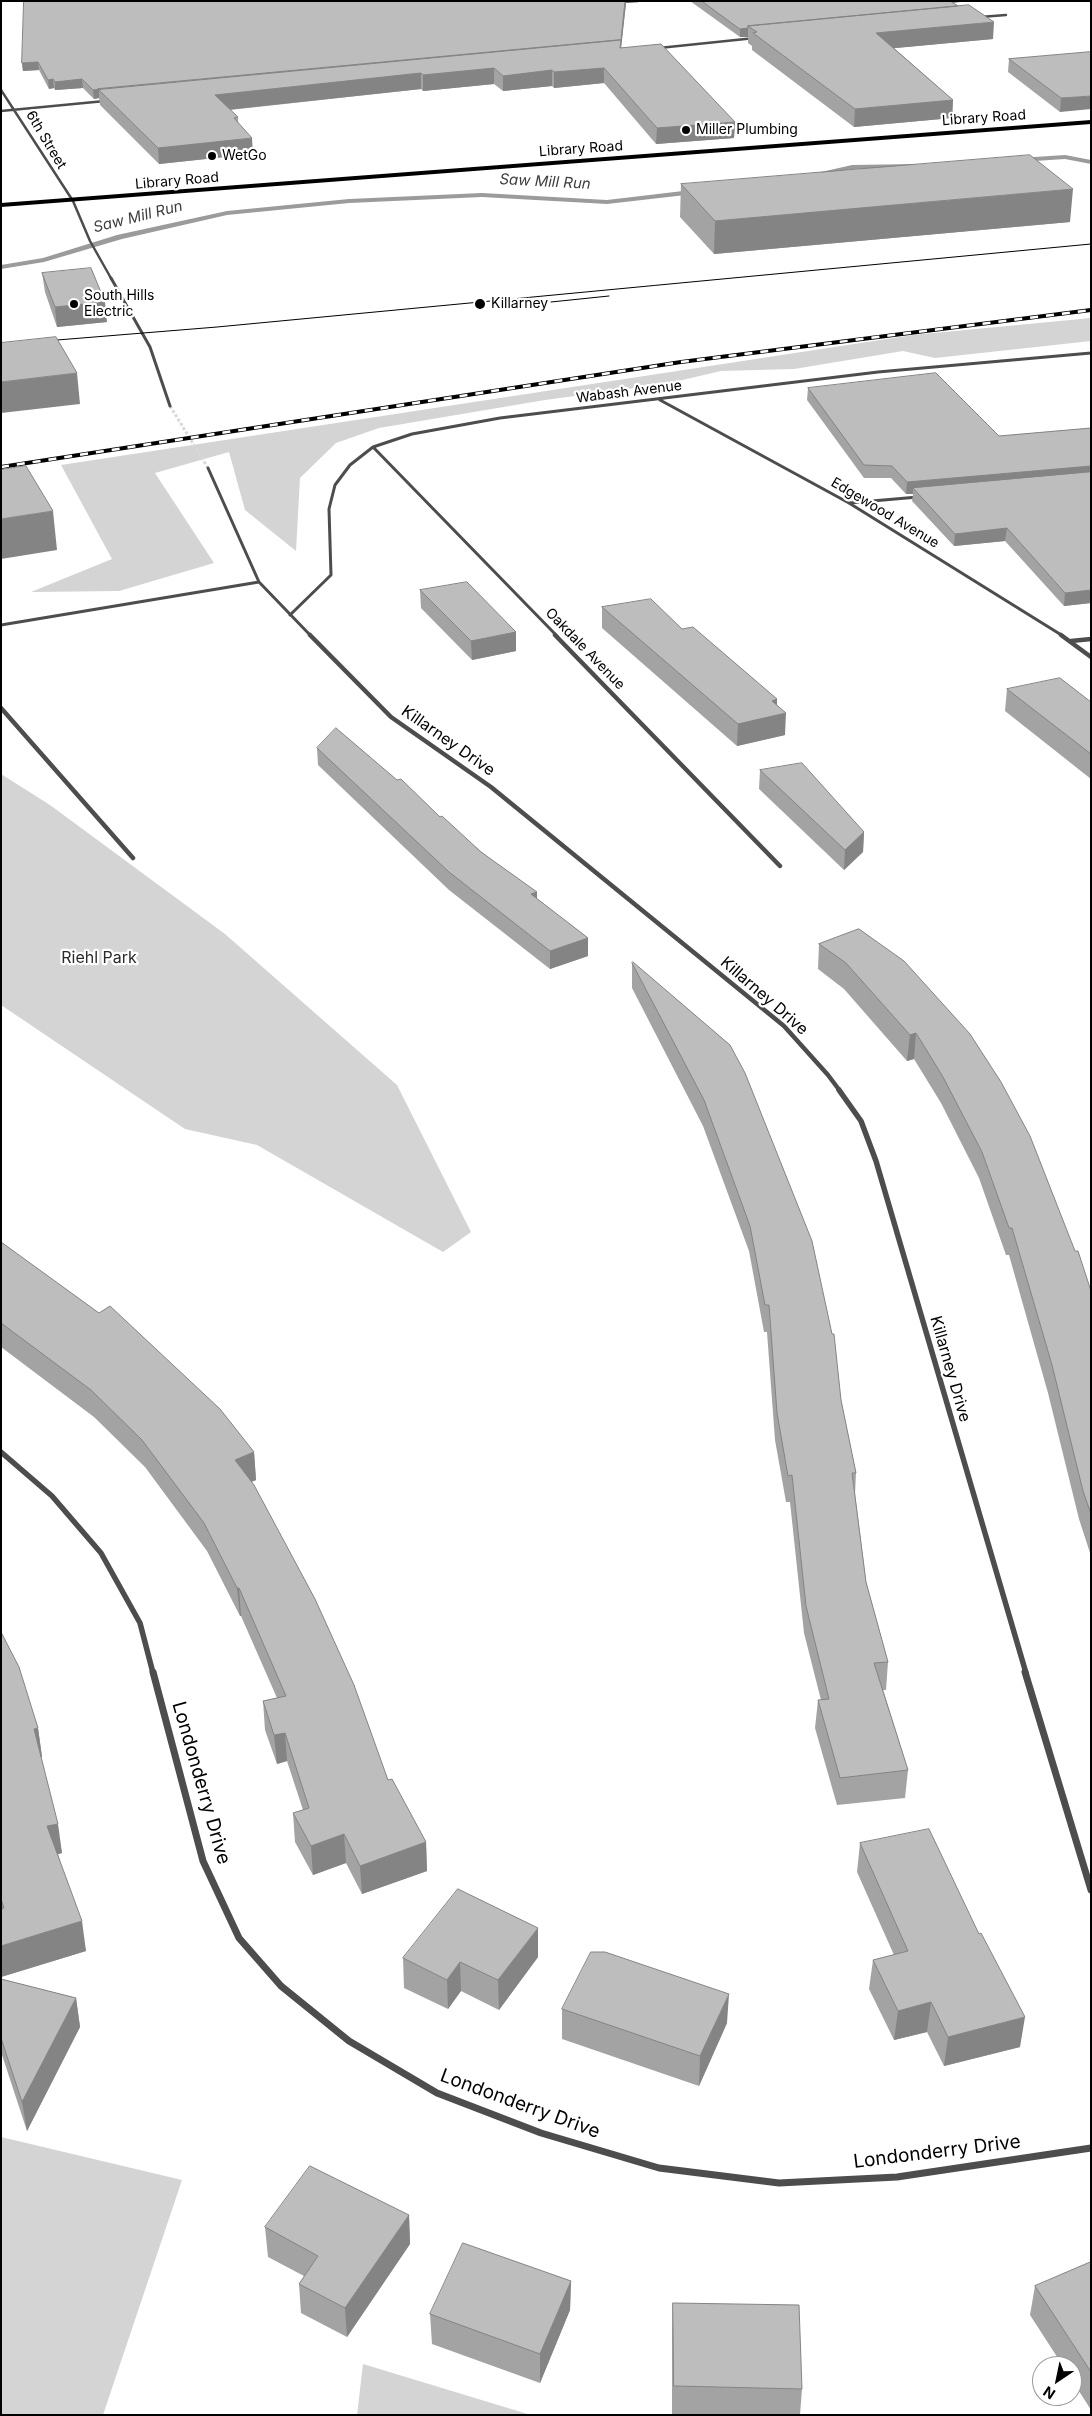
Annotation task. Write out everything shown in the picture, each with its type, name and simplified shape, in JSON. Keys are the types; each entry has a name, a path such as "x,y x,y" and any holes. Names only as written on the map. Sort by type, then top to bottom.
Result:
{"main road":[{"name":"Library Road","path":"1,205 1091,122"},
{"name":"Library Road","path":"1,210 73,201"}],"street":[{"path":"619,2 638,1"},
{"path":"976,17 1006,14"},
{"path":"658,48 758,38"},
{"name":"6th Street","path":"1,90 15,109 42,157 73,201"},
{"path":"1,111 108,100"},
{"path":"73,201 90,241 150,347 170,406"},
{"name":"Wabash Avenue","path":"290,615 331,575 329,509 336,486 350,465 373,447 412,434 500,418 878,372 1091,353"},
{"name":"Edgewood Avenue","path":"660,400 849,503 1071,641 1091,657"},
{"name":"Oakdale Avenue","path":"373,447 780,866"},
{"name":"Killarney Drive","path":"208,468 259,582 391,717 491,787 784,1026 828,1075 860,1121 879,1171 1077,1850 1091,1890"},
{"path":"849,503 926,496"},
{"path":"1,625 259,582"},
{"path":"1071,641 1091,639"},
{"path":"1,708 133,858"},
{"name":"Londonderry Drive","path":"1,1452 52,1496 101,1553 140,1623 203,1861 239,1938 281,1986 349,2042 436,2093 541,2133 659,2168 779,2183 887,2178 1091,2148"}],"green space":[{"path":"1091,318 1091,341 935,358 903,351 794,369 721,371 665,384 545,400 379,428 336,443 300,478 296,551 245,510 229,452 155,473 214,563 119,591 31,592 112,559 61,465 913,335"},
{"name":"Riehl Park","path":"1,774 50,805 225,934 397,1085 471,1232 443,1252 257,1145 185,1129 1,1005"},
{"path":"1,2137 182,2180 103,2415 1,2415"},
{"path":"363,2364 531,2415 357,2415"}],"building":[{"path":"24,1 625,1 621,40 93,90 82,79 55,82 53,79 48,80 38,62 22,63"},
{"path":"702,1 950,1 958,6 748,26 748,28 740,29"},
{"path":"969,5 994,22 876,33 953,100 855,109 753,33 757,32 748,26"},
{"path":"621,40 620,48 661,44 735,122 657,128 604,68 554,72 552,70 503,76 494,68 423,75 421,73 215,95 238,117 234,118 252,138 158,148 98,89"},
{"path":"1091,52 1091,96 1061,98 1009,59"},
{"path":"1030,155 1073,189 715,221 681,184"},
{"path":"91,268 105,302 55,307 42,273"},
{"path":"56,337 77,373 1,382 1,343"},
{"path":"936,373 999,436 1091,428 1091,466 907,482 892,466 864,465 808,388"},
{"path":"26,466 53,511 1,519 1,470"},
{"path":"1091,472 1091,590 1065,593 1007,528 955,534 913,488"},
{"path":"467,582 516,632 471,641 420,590"},
{"path":"651,599 682,629 693,627 777,699 772,701 786,713 738,724 602,607"},
{"path":"1060,678 1091,702 1091,754 1007,689"},
{"path":"336,728 397,780 401,779 440,817 442,816 481,852 537,892 531,894 588,938 550,951 449,872 317,748"},
{"path":"802,763 864,832 845,850 760,770"},
{"path":"859,929 904,961 970,1034 1001,1082 1030,1136 1075,1251 1078,1251 1091,1291 1091,1514 1083,1491 1052,1365 1012,1228 1009,1228 982,1152 943,1077 916,1033 910,1035 846,963 819,944"},
{"path":"633,962 730,1045 745,1073 812,1241 832,1334 834,1334 841,1400 856,1473 852,1473 866,1582 888,1662 874,1663 908,1770 840,1778 818,1700 829,1699 806,1606 792,1475 788,1476 777,1413 769,1305 765,1305 750,1226 704,1100"},
{"path":"1,1242 99,1313 110,1306 220,1409 254,1452 235,1460 254,1485 315,1599 354,1685 388,1780 392,1779 426,1842 360,1866 344,1834 311,1846 293,1813 309,1808 285,1733 274,1735 263,1701 286,1696 239,1588 237,1588 204,1523 142,1440 91,1390 1,1323"},
{"path":"1,1632 19,1667 38,1728 34,1729 58,1824 47,1826 82,1921 1,1946 1,1909 4,1908 1,1899"},
{"path":"929,1829 979,1934 981,1933 1025,2017 948,2037 931,2002 898,2011 873,1960 908,1951 860,1843"},
{"path":"458,1889 538,1928 498,1980 460,1962 447,1980 403,1958"},
{"path":"591,1952 605,1952 729,1994 700,2056 562,2009"},
{"path":"1,1979 76,1998 22,2102 1,2038"},
{"path":"310,2166 409,2215 345,2308 299,2284 318,2256 265,2227"},
{"path":"463,2243 571,2281 540,2354 430,2314"},
{"path":"1091,2262 1091,2372 1082,2356 1035,2286"},
{"path":"673,2303 799,2305 802,2389 674,2386"}],"waterway":[{"name":"Saw Mill Run","path":"1019,160 1065,157 1091,162"},
{"name":"Saw Mill Run","path":"812,175 852,167 915,166"},
{"name":"Saw Mill Run","path":"1,267 44,260 120,237 227,213 349,201 482,195 607,202 700,191"}],"tunnel":[{"path":"170,406 208,468"}],"tram line":[{"path":"45,341 217,327 1091,244"},
{"path":"551,302 609,296"}],"railway":[{"path":"1,467 681,362 1091,310"}],"place":[{"name":"Miller Plumbing","path":"686,130"},
{"name":"WetGo","path":"212,156"},
{"name":"South Hills Electric","path":"74,304"},
{"name":"Killarney","path":"480,304"}]}
